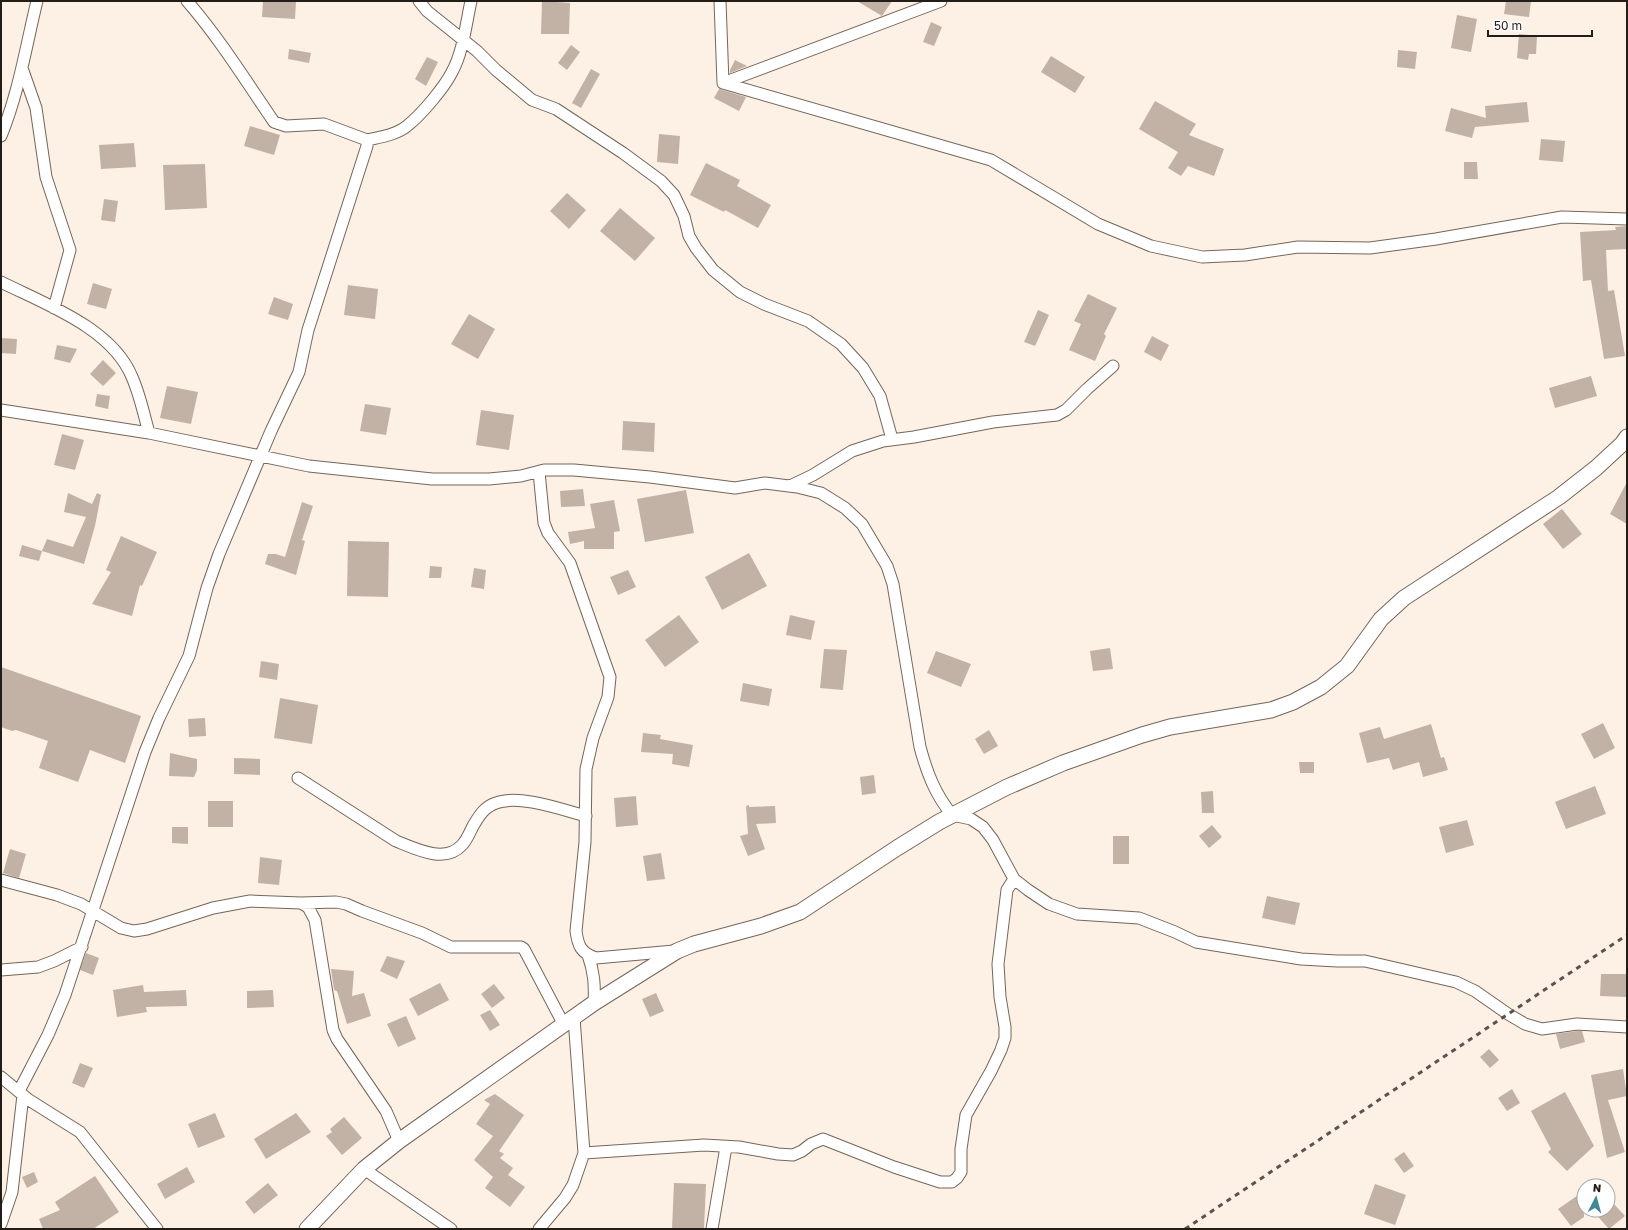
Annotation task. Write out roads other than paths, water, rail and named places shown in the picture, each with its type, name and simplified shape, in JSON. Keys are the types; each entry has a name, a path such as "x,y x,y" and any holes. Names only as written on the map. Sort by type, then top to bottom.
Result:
{"street":[{"path":"1,136 8,118 22,68 37,1"},
{"path":"187,1 248,82 274,122 293,126 324,124 366,140 386,136 406,127 434,99 452,72 463,40 471,1"},
{"path":"418,1 427,11 532,100 556,109 623,153 661,181 674,195 696,248 713,270 740,292 764,304 808,321 842,344 863,368 880,396 892,439"},
{"path":"720,1 723,83"},
{"path":"723,83 941,1"},
{"path":"22,68 36,108 46,177 70,250 54,308"},
{"path":"723,83 991,160 1098,224 1151,246 1202,257 1245,255 1298,248 1370,248 1436,239 1562,217 1627,219"},
{"path":"1,1224 12,1192 21,1093 60,1008 82,947 145,752 159,718 189,656 207,588 219,554 260,456 299,372 308,330 354,190 367,146 366,140"},
{"path":"1,282 54,308 94,332 113,349 124,362 132,377 149,433"},
{"path":"790,486 813,475 852,452 892,439 914,437 993,422 1057,415 1066,410 1113,366"},
{"path":"1,410 149,433 309,466 432,479 489,479 521,476 539,472 574,470 650,477 735,488 765,482 821,493 845,508 862,524 887,566 893,584 922,753 940,800 952,815 971,819 983,827 993,840 1014,879 1049,904 1077,914 1139,918 1196,942 1301,959 1337,962 1365,962 1456,982 1525,1024 1542,1029 1577,1024 1627,1027"},
{"path":"307,1229 364,1169 400,1141 594,1003 677,951 694,944 761,926 800,912 897,848 952,815 1007,787 1063,763 1142,735 1170,727 1271,710 1293,702 1321,687 1347,666 1380,619 1404,598 1559,497 1596,468 1622,444 1627,437"},
{"path":"539,472 544,523 548,533 570,563 610,678 608,696 588,756 586,769 586,816 576,931 577,941 580,949 588,955 596,958 677,951"},
{"path":"298,778 396,841 436,854 449,854 456,850 463,844 481,812 496,803 506,800 550,806 586,816"},
{"path":"584,1153 704,1145 793,1155 802,1151 811,1144 823,1139 894,1167 940,1182 952,1182 961,1172 961,1149 966,1115 991,1071 1005,1038 998,964 1007,890 1014,879"},
{"path":"1,880 57,895 81,904 121,928 134,931 147,929 213,908 250,901 301,903 336,902 346,904 422,933 440,943 455,948 521,947 524,949 569,1021 584,1153 573,1184 565,1198 539,1229"},
{"path":"301,903 308,907 315,920 333,1030 386,1111 400,1141"},
{"path":"1,970 38,967 82,947"},
{"path":"588,955 594,971 594,1003"},
{"path":"1,1077 21,1093 80,1132 157,1229"},
{"path":"712,1229 726,1147"},
{"path":"364,1169 451,1229"}],"railway":[{"path":"1185,1229 1627,935"}]}
